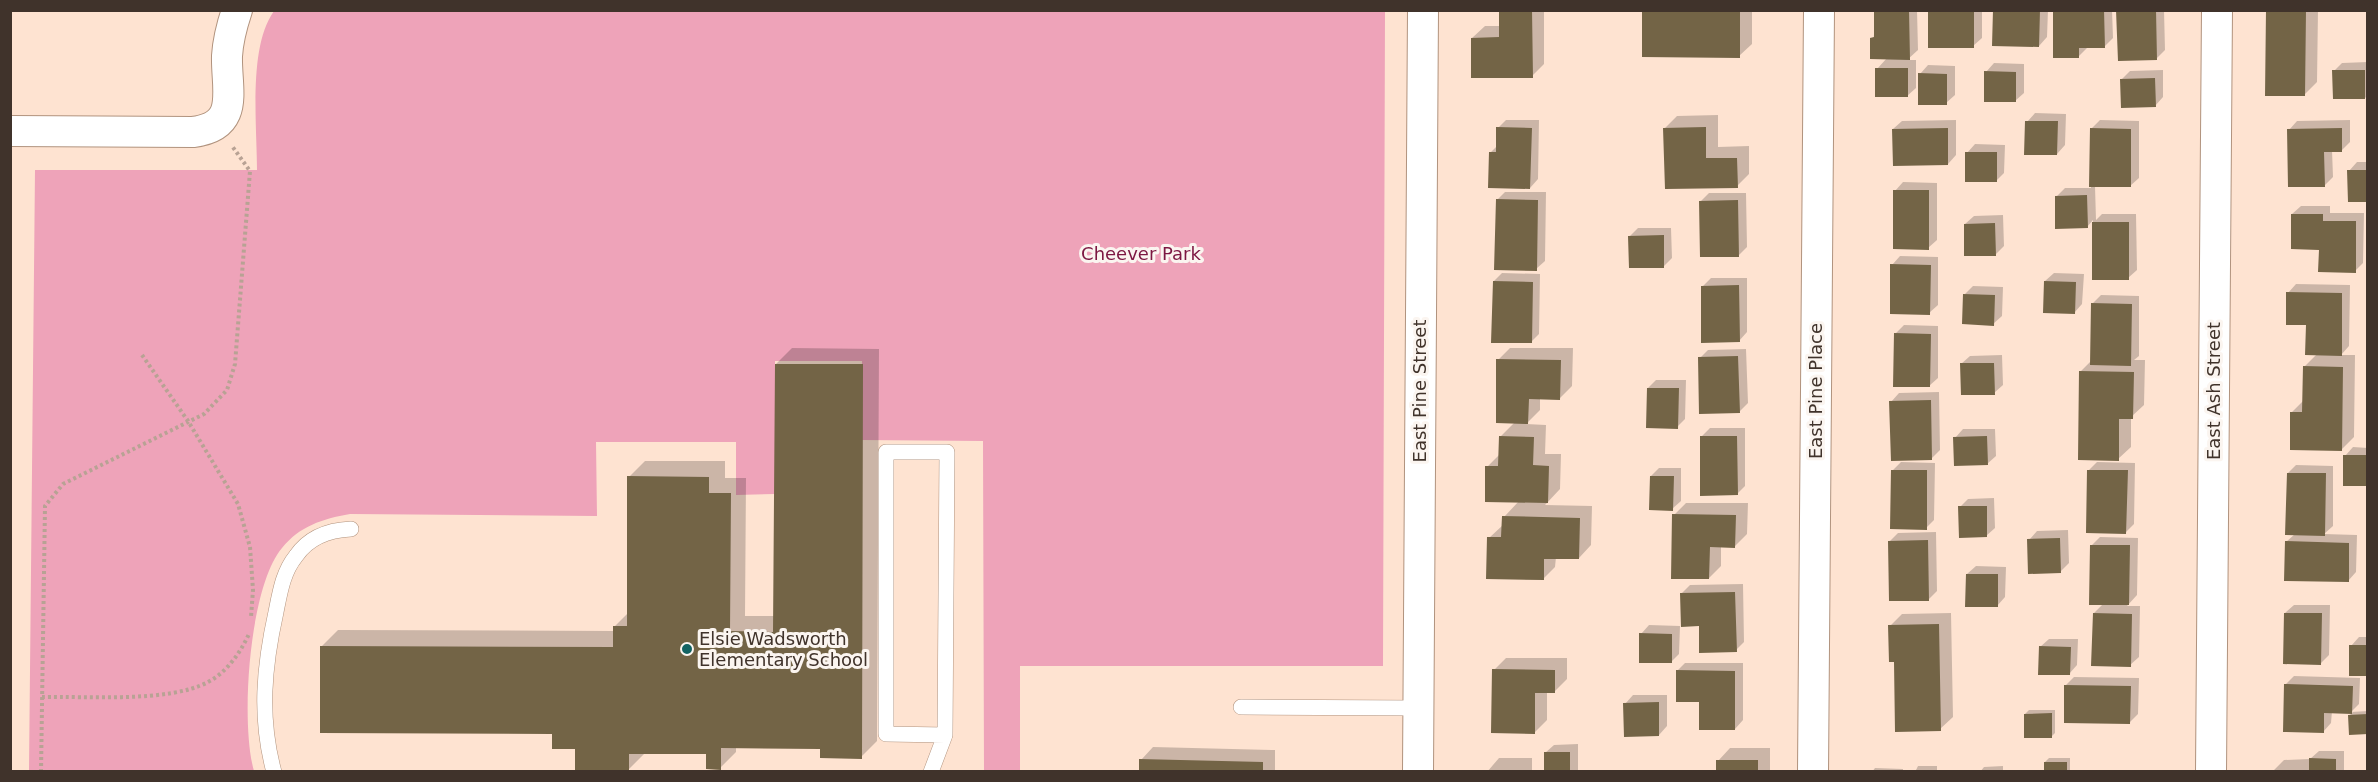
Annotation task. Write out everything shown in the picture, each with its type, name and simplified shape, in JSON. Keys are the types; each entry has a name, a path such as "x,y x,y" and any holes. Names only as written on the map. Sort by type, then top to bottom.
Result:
{"street":[{"path":"10,131 193,132 216,126 225,117 228,107 227,57 237,10"},
{"name":"East Pine Street","path":"1418,771 1423,10"},
{"name":"East Pine Place","path":"1813,771 1819,10"},
{"name":"East Ash Street","path":"2211,771 2217,10"}],"lane":[{"path":"931,771 945,735 947,452 886,452 886,734 945,735"},
{"path":"274,771 266,737 264,698 268,651 282,584 296,555 309,542 335,530 351,529"},
{"path":"1241,707 1418,708"}],"path":[{"path":"41,771 45,506 63,484 188,422 214,406 227,390 235,364 250,171 216,126"},
{"path":"42,697 144,695 196,688 210,681 241,651 249,633 253,590 245,523 230,488 141,355"}],"green space":[{"name":"Cheever Park","path":"274,11 1385,11 1383,666 1020,666 1020,771 984,771 983,441 861,440 862,361 775,361 775,494 736,495 736,442 596,442 597,516 350,514 321,521 296,534 282,548 271,567 262,593 250,656 248,690 250,749 254,771 29,772 35,170 257,170 257,65 260,45"}],"building":[{"path":"1499,10 1532,10 1533,78 1471,78 1471,38 1499,37"},
{"path":"1642,10 1740,10 1740,58 1642,57"},
{"path":"1874,10 1909,10 1910,60 1870,59 1870,38 1874,37"},
{"path":"1928,10 1974,10 1974,48 1928,48"},
{"path":"1993,10 2040,10 2039,47 1992,46"},
{"path":"2104,10 2105,48 2079,48 2079,58 2053,58 2053,11"},
{"path":"2116,10 2156,10 2157,60 2118,61"},
{"path":"2266,10 2306,10 2305,96 2265,96"},
{"path":"1875,68 1908,68 1908,97 1875,97"},
{"path":"2332,70 2365,70 2365,99 2333,99"},
{"path":"1984,71 2016,72 2016,102 1984,102"},
{"path":"1918,73 1947,74 1947,105 1918,105"},
{"path":"2155,78 2156,107 2121,108 2120,79"},
{"path":"2025,121 2058,121 2057,155 2024,155"},
{"path":"1496,127 1532,128 1530,189 1488,188 1489,152 1496,152"},
{"path":"1706,127 1706,158 1737,158 1738,188 1665,189 1663,128"},
{"path":"1948,128 1948,165 1893,166 1892,129"},
{"path":"2090,128 2131,129 2131,187 2089,187"},
{"path":"2342,128 2342,152 2324,152 2325,187 2288,187 2287,129"},
{"path":"1965,152 1997,152 1997,182 1965,182"},
{"path":"2347,170 2368,170 2368,202 2348,202"},
{"path":"1893,190 1929,190 1929,250 1893,249"},
{"path":"2087,195 2088,228 2055,229 2055,196"},
{"path":"1496,199 1538,200 1537,271 1494,270"},
{"path":"1738,200 1739,257 1700,257 1699,201"},
{"path":"2291,214 2323,214 2323,221 2356,221 2356,273 2318,272 2319,250 2291,249"},
{"path":"2092,222 2129,222 2129,280 2092,280"},
{"path":"1995,223 1996,256 1964,256 1964,224"},
{"path":"1664,235 1664,268 1629,268 1628,236"},
{"path":"1890,264 1931,265 1930,315 1890,314"},
{"path":"1493,281 1533,282 1532,343 1491,343"},
{"path":"2044,281 2076,282 2075,314 2043,313"},
{"path":"1739,285 1740,342 1701,343 1701,286"},
{"path":"2286,292 2342,293 2342,356 2305,355 2306,325 2286,325"},
{"path":"1963,294 1995,295 1994,326 1962,324"},
{"path":"2091,303 2132,304 2131,366 2090,365"},
{"path":"1894,333 1931,334 1930,387 1893,387"},
{"path":"1738,356 1740,413 1699,414 1698,357"},
{"path":"1496,359 1561,360 1560,400 1529,399 1528,424 1496,423"},
{"path":"1960,363 1994,363 1995,395 1961,395"},
{"path":"775,364 863,364 862,759 820,758 820,749 721,748 721,770 706,769 706,754 629,754 629,770 575,770 575,749 552,749 552,734 320,733 320,646 613,647 613,626 627,626 627,476 709,477 709,493 731,493 730,631 773,632"},
{"path":"2303,366 2343,367 2342,451 2290,450 2290,412 2302,412"},
{"path":"2079,371 2134,372 2133,419 2119,419 2119,461 2078,460"},
{"path":"1647,388 1679,388 1678,429 1646,428"},
{"path":"1931,400 1932,460 1891,461 1889,401"},
{"path":"1499,436 1534,437 1533,465 1549,466 1548,503 1485,502 1485,466 1498,466"},
{"path":"1700,436 1737,436 1738,495 1700,496"},
{"path":"1987,436 1988,465 1954,466 1953,437"},
{"path":"2343,455 2368,455 2368,486 2343,486"},
{"path":"1891,470 1927,470 1927,530 1890,529"},
{"path":"2087,470 2128,470 2126,534 2086,533"},
{"path":"2287,473 2326,473 2325,536 2285,535"},
{"path":"1650,476 1674,476 1673,511 1649,510"},
{"path":"1958,506 1987,506 1987,537 1959,538"},
{"path":"1672,514 1736,515 1735,548 1710,547 1709,579 1671,579"},
{"path":"1502,516 1580,518 1579,559 1544,559 1544,580 1486,579 1487,537 1501,537"},
{"path":"2060,538 2061,573 2028,574 2027,539"},
{"path":"1928,540 1929,601 1889,601 1888,541"},
{"path":"2285,541 2349,543 2349,582 2284,581"},
{"path":"2090,545 2130,545 2129,605 2089,605"},
{"path":"1966,574 1998,574 1998,607 1965,607"},
{"path":"1735,592 1737,652 1699,653 1699,626 1681,627 1680,593"},
{"path":"2093,613 2132,614 2131,667 2091,666"},
{"path":"2284,613 2322,613 2321,665 2283,664"},
{"path":"1939,624 1941,731 1895,732 1894,662 1889,662 1888,625"},
{"path":"1639,633 1672,634 1672,663 1639,663"},
{"path":"2349,645 2368,645 2368,676 2349,676"},
{"path":"2039,646 2071,647 2070,675 2038,675"},
{"path":"1492,669 1555,670 1555,693 1535,693 1535,734 1491,733"},
{"path":"1676,670 1735,671 1735,730 1699,730 1699,702 1676,702"},
{"path":"2284,684 2353,686 2352,714 2324,713 2324,733 2283,732"},
{"path":"2064,685 2131,686 2130,724 2064,723"},
{"path":"1659,702 1659,736 1624,737 1623,703"},
{"path":"2052,713 2052,738 2024,738 2024,714"},
{"path":"2368,714 2368,734 2349,735 2348,715"},
{"path":"1544,752 1570,752 1570,772 1544,772"},
{"path":"2309,758 2336,759 2336,772 2309,772"},
{"path":"1139,759 1263,762 1263,772 1139,772"},
{"path":"1716,760 1758,760 1758,772 1716,772"},
{"path":"2044,762 2067,762 2067,772 2044,772"}],"place":[{"name":"Elsie Wadsworth Elementary School","path":"687,649"}]}
